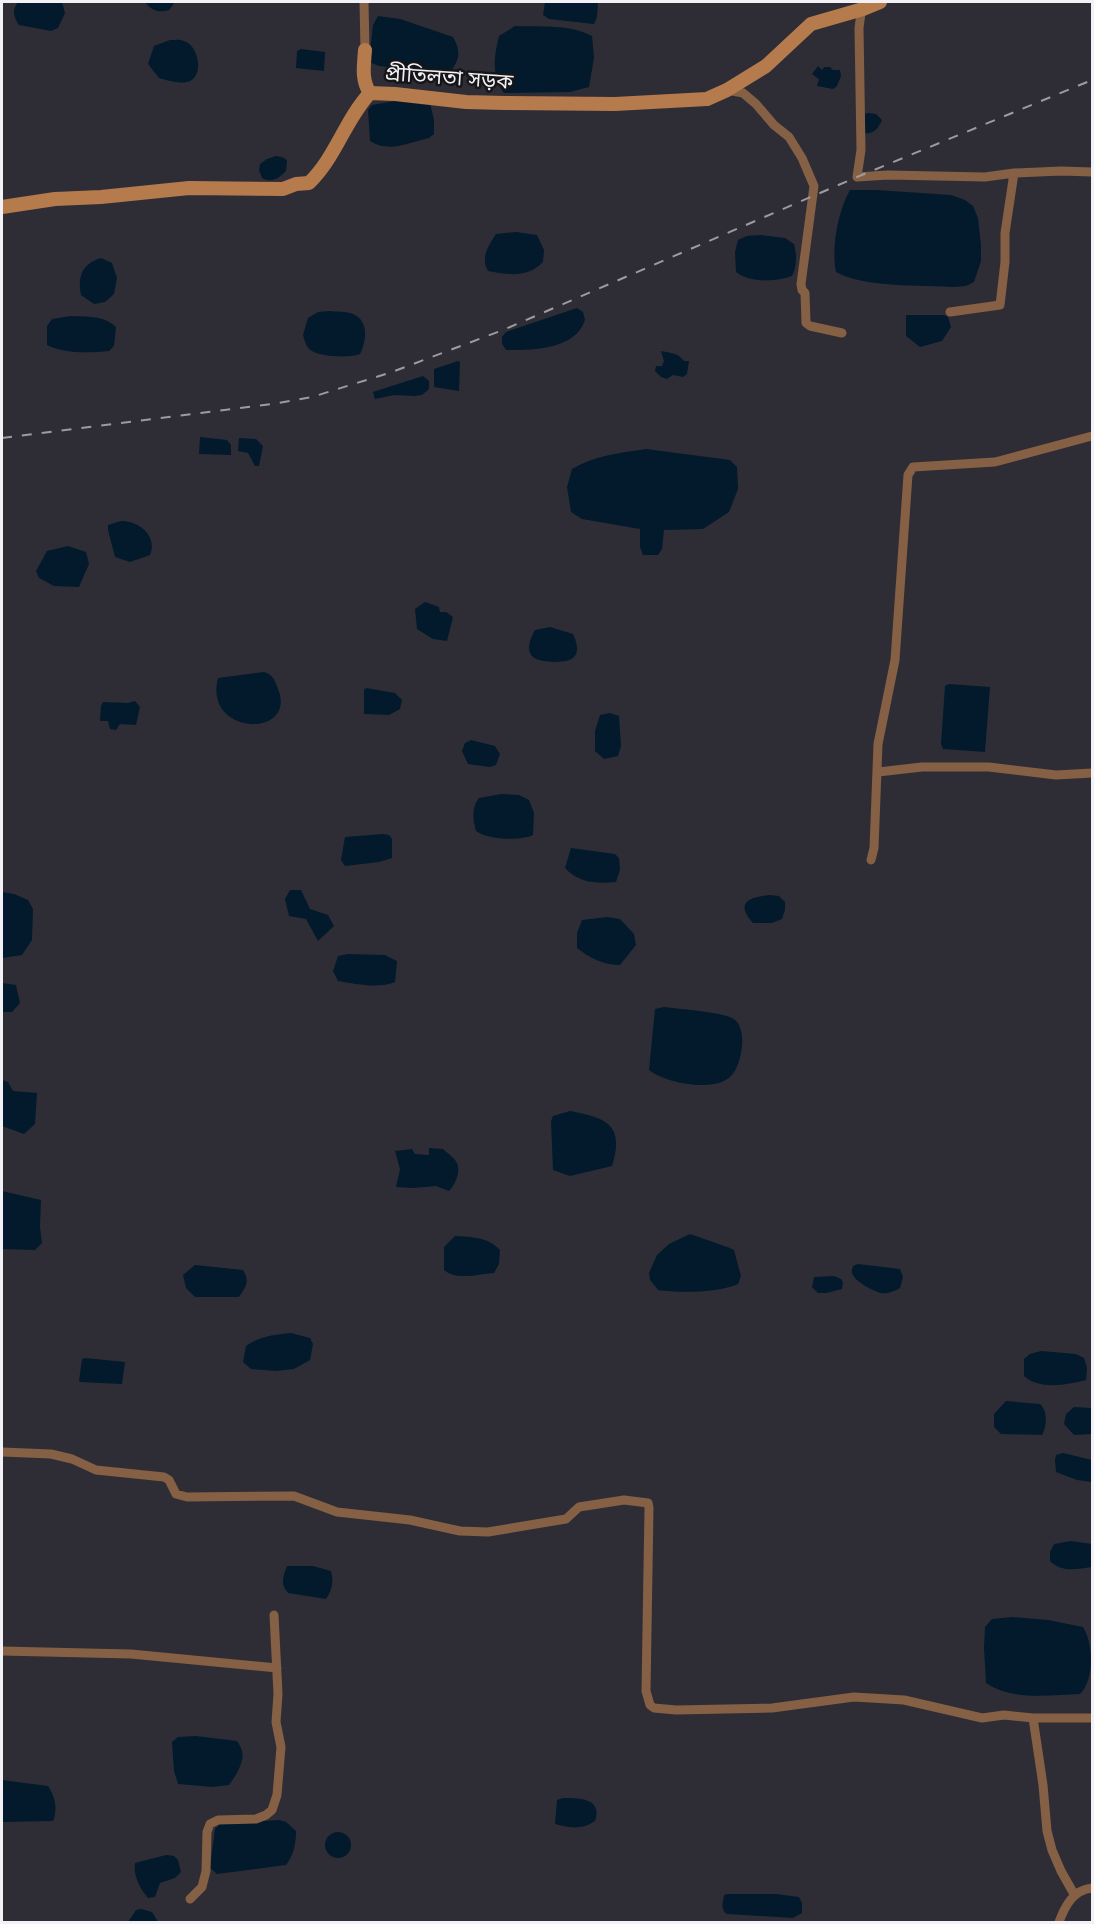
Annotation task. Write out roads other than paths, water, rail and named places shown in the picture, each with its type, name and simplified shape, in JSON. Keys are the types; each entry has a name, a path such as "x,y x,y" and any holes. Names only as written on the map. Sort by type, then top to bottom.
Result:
{"main road":[{"name":"প্রীতিলতা সড়ক","path":"2,207 55,199 189,188 283,189 296,184 309,183 321,171 352,118 370,93 395,93 466,102 615,104 707,99 727,90 766,66 811,24 880,2"},
{"path":"365,50 363,67 365,86 370,93"}],"street":[{"path":"364,2 365,50"},
{"path":"863,9 859,28 861,150 857,177 888,175 985,177 1014,172 1092,172"},
{"path":"727,90 743,93 756,104 774,125 789,137 802,158 814,186 801,273 802,290 806,293 806,323 810,326 842,333"},
{"path":"950,312 1000,305 1005,270 1005,233 1014,172"},
{"path":"871,860 874,848 878,744 895,660 908,475 913,467 995,462 1092,436"},
{"path":"878,772 922,767 989,767 1056,775 1092,773"},
{"path":"2,1452 51,1454 72,1459 96,1470 164,1477 169,1479 176,1494 187,1497 294,1496 337,1512 410,1520 460,1531 488,1532 522,1527 566,1519 579,1507 624,1500 645,1502 648,1503 649,1508 646,1691 650,1705 654,1708 676,1710 772,1708 854,1697 929,1704 982,1718 1004,1715 1033,1718 1092,1718"},
{"path":"190,1899 202,1887 206,1871 207,1833 210,1824 230,1818 256,1819 266,1815 272,1810 278,1795 281,1747 276,1722 278,1668 274,1615"},
{"path":"2,1651 131,1654 278,1668"},
{"path":"1033,1718 1047,1831 1052,1850 1074,1894"},
{"path":"1059,1923 1074,1894 1092,1888"}],"water":[{"path":"18,2 62,2 65,13 58,28 51,31 19,25 14,14"},
{"path":"145,2 175,2 169,10 162,11 153,9"},
{"path":"545,2 598,2 597,17 594,24 549,19 543,15"},
{"path":"378,16 400,19 453,37 458,48 458,56 449,74 379,66 369,62 373,25"},
{"path":"515,26 564,28 592,36 594,58 589,87 570,92 504,93 495,72 496,51 499,36"},
{"path":"170,40 182,40 189,44 196,55 198,68 196,74 187,82 173,82 159,78 148,64 154,46"},
{"path":"301,49 325,52 324,71 296,68 297,51"},
{"path":"818,66 822,70 824,67 830,67 833,70 840,70 841,76 837,86 833,89 817,86 819,79 812,74"},
{"path":"395,101 430,103 434,120 434,134 429,138 392,147 377,145 370,141 368,110 372,105"},
{"path":"863,114 876,114 882,120 875,131 862,134"},
{"path":"276,156 287,160 286,171 275,179 262,178 259,170 260,164"},
{"path":"850,190 951,195 965,200 973,206 978,218 981,245 981,261 974,282 966,286 955,287 894,285 862,281 836,272 834,252 837,230 842,208"},
{"path":"516,232 537,235 544,250 543,262 524,273 488,271 485,256 496,234"},
{"path":"747,236 785,238 794,244 796,261 792,276 756,280 736,272 735,252 738,240"},
{"path":"101,258 112,263 117,278 114,294 105,302 94,304 81,295 80,282 86,267"},
{"path":"577,308 583,312 585,320 580,330 563,343 517,350 506,350 502,344 502,337 506,332"},
{"path":"318,312 350,313 362,322 365,338 360,354 329,356 316,353 308,348 303,335 308,318"},
{"path":"906,315 944,315 948,317 951,327 942,341 920,347 906,336"},
{"path":"71,316 95,317 111,323 116,327 114,346 109,351 85,352 61,350 47,345 47,326 52,319"},
{"path":"661,351 689,361 687,374 683,377 673,375 667,379 661,377 655,371 656,366 662,366 664,361"},
{"path":"460,362 459,391 434,387 434,369"},
{"path":"423,376 429,381 429,389 422,395 394,395 375,399 373,392"},
{"path":"200,437 227,440 231,445 231,455 199,454"},
{"path":"239,438 256,439 263,446 259,466 255,466 248,453 238,451"},
{"path":"646,449 730,460 737,467 738,489 729,512 703,529 664,530 662,549 658,555 643,555 640,547 640,529 582,519 571,512 567,487 572,469 581,464 608,455"},
{"path":"121,521 134,524 145,531 151,542 150,555 130,562 115,557 108,525"},
{"path":"68,546 86,552 89,564 79,587 54,586 39,578 36,571 47,551"},
{"path":"425,602 439,607 440,612 446,612 453,617 447,641 433,639 417,629 415,609"},
{"path":"550,627 573,634 577,648 574,657 560,662 533,657 529,651 529,644 535,630"},
{"path":"264,672 272,676 278,689 281,705 275,716 264,723 250,724 236,720 224,712 217,697 218,678"},
{"path":"949,684 990,687 985,752 943,749 941,744 945,686"},
{"path":"366,688 395,693 402,700 400,709 389,715 364,714 364,690"},
{"path":"135,701 140,707 136,725 120,724 116,730 110,729 108,721 100,721 103,702"},
{"path":"610,713 619,716 621,746 618,756 604,759 595,751 595,731 600,715"},
{"path":"471,740 495,746 500,754 496,765 490,767 468,764 462,751 465,743"},
{"path":"501,794 519,795 529,800 534,813 533,835 504,839 476,831 474,810 476,802 479,798"},
{"path":"389,835 392,839 392,858 345,866 341,860 345,837"},
{"path":"571,848 615,854 619,858 620,870 616,882 602,883 582,880 570,873 565,868"},
{"path":"290,890 301,890 310,909 328,915 334,926 318,941 306,919 289,916 285,899"},
{"path":"2,892 28,900 33,909 32,940 22,955 2,958"},
{"path":"779,896 785,902 782,919 772,923 753,923 747,916 745,905 756,897"},
{"path":"607,917 620,919 634,934 636,945 620,965 597,960 577,948 577,933 582,920"},
{"path":"385,955 397,961 395,982 374,986 338,981 333,971 338,956"},
{"path":"2,983 16,985 20,1003 12,1012 2,1012"},
{"path":"664,1007 719,1014 737,1022 742,1037 741,1055 731,1076 724,1081 702,1085 666,1079 649,1070 655,1009"},
{"path":"2,1080 8,1082 13,1091 37,1093 35,1124 24,1134 2,1126"},
{"path":"570,1111 603,1120 609,1125 616,1141 612,1166 570,1176 553,1170 551,1121 553,1116"},
{"path":"429,1148 443,1149 456,1161 458,1174 449,1191 436,1186 396,1187 400,1169 395,1151 412,1149 415,1154 429,1155"},
{"path":"2,1191 41,1200 42,1243 35,1250 2,1249"},
{"path":"690,1234 734,1250 741,1276 738,1284 698,1292 658,1290 650,1280 649,1273 657,1255 669,1244"},
{"path":"455,1236 485,1240 500,1250 499,1264 494,1273 461,1276 444,1270 444,1247"},
{"path":"858,1264 900,1269 903,1277 900,1288 884,1293 866,1286 852,1273 853,1266"},
{"path":"195,1265 243,1270 247,1281 245,1287 239,1297 195,1297 186,1288 183,1275"},
{"path":"834,1276 843,1282 842,1289 818,1293 812,1287 814,1277"},
{"path":"291,1333 310,1338 313,1344 310,1360 294,1369 276,1371 251,1369 243,1362 246,1346 267,1337"},
{"path":"1041,1351 1076,1354 1084,1358 1087,1368 1086,1380 1045,1385 1030,1380 1024,1376 1024,1359 1030,1354"},
{"path":"82,1359 125,1362 122,1384 80,1382"},
{"path":"1006,1401 1040,1404 1046,1419 1042,1435 1001,1434 994,1427 994,1414"},
{"path":"1074,1407 1092,1408 1092,1434 1074,1435 1064,1424 1066,1414"},
{"path":"1063,1453 1092,1460 1092,1482 1077,1480 1056,1472 1056,1455"},
{"path":"1071,1541 1092,1544 1092,1567 1065,1569 1050,1561 1050,1552 1054,1544"},
{"path":"287,1566 313,1566 331,1571 332,1586 326,1599 288,1593 283,1584"},
{"path":"1012,1617 1048,1620 1083,1627 1087,1634 1091,1662 1088,1680 1080,1694 1020,1695 996,1689 986,1683 985,1627 992,1619"},
{"path":"196,1736 237,1741 243,1755 237,1774 229,1785 213,1787 178,1784 174,1771 172,1742 178,1737"},
{"path":"2,1780 48,1786 55,1803 53,1821 2,1822"},
{"path":"582,1799 593,1804 597,1813 595,1821 576,1827 555,1824 557,1800"},
{"path":"279,1820 286,1822 296,1831 294,1849 286,1865 217,1874 210,1868 215,1829 220,1824"},
{"path":"338,1832 347,1836 351,1845 347,1854 338,1858 329,1854 325,1845 329,1836"},
{"path":"166,1855 174,1856 178,1860 181,1872 175,1878 160,1883 155,1897 148,1898 138,1882 135,1863"},
{"path":"776,1894 799,1897 802,1903 802,1913 793,1918 727,1914 722,1906 724,1895"},
{"path":"136,1910 152,1912 158,1922 128,1922"}],"railway":[{"path":"2,438 272,404 312,397 392,372 503,330 857,177 1092,80"}]}
